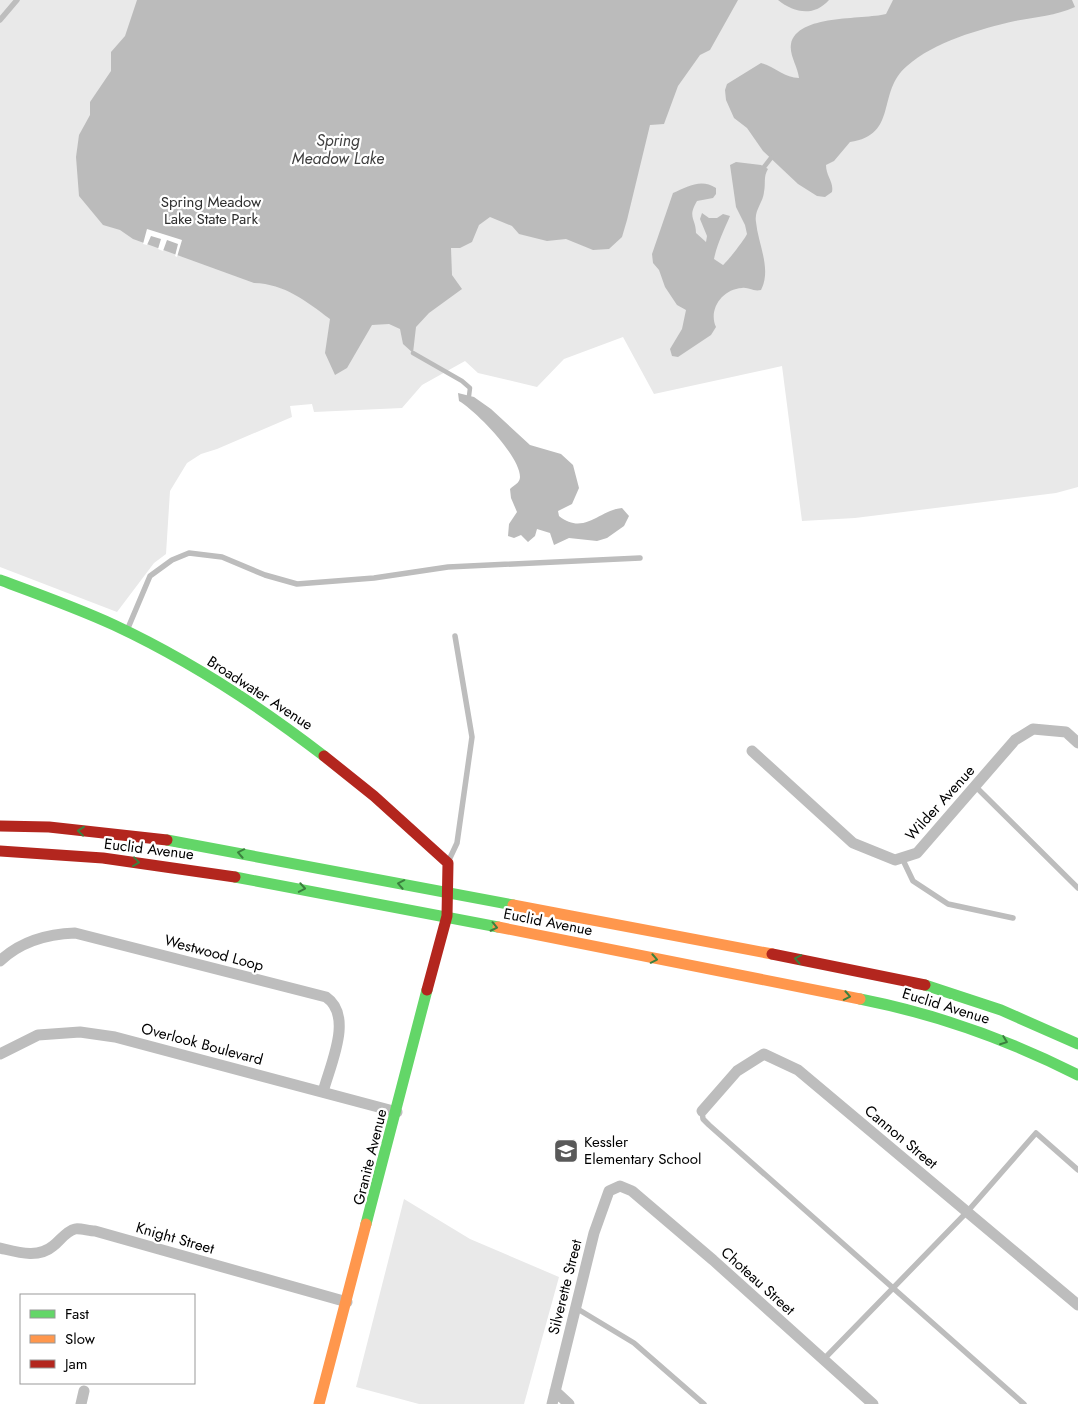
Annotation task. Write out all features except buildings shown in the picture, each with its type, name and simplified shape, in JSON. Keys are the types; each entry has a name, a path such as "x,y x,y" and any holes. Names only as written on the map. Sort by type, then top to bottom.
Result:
{"main road":[{"name":"Broadwater Avenue","path":"0,580 127,631 254,704 306,741 364,787 448,863"},
{"name":"Euclid Avenue","path":"0,826 49,827 170,840 449,893 825,978 894,1006 964,1025 1014,1045 1078,1075"},
{"name":"Euclid Avenue","path":"0,851 89,856 184,868 447,916 825,978 920,984 1046,1028 1078,1044"},
{"path":"448,863 449,893"},
{"name":"Granite Avenue","path":"319,1404 447,916 449,893"}],"street":[{"name":"Wilder Avenue","path":"752,751 853,843 895,860 917,853 1015,740 1033,730 1066,732 1078,743"},
{"name":"Westwood Loop","path":"0,961 17,948 40,937 75,933 326,997 337,1007 340,1022 323,1092"},
{"name":"Overlook Boulevard","path":"0,1054 38,1035 80,1032 115,1037 397,1112"},
{"name":"Cannon Street","path":"702,1110 737,1071 764,1054 798,1070 1078,1305"},
{"name":"Silverette Street","path":"552,1404 594,1233 608,1191 620,1186"},
{"name":"Choteau Street","path":"620,1186 640,1197 873,1404"},
{"name":"Knight Street","path":"0,1248 21,1253 39,1253 52,1248 62,1237 75,1229 94,1231 347,1302"},
{"path":"81,1404 84,1391"},
{"path":"555,1391 569,1404"}],"lane":[{"path":"0,20 17,0"},
{"path":"127,631 150,576 172,560 188,553 222,556 265,576 297,584 374,578 448,567 640,558"},
{"path":"448,863 457,843 472,736 455,636"},
{"path":"975,786 1078,888"},
{"path":"902,858 913,881 948,904 1013,918"},
{"path":"702,1110 703,1119 709,1125 1024,1404"},
{"path":"824,1359 967,1212 1036,1133 1078,1170"},
{"path":"576,1308 634,1343 704,1404"}],"green space":[{"name":"Spring Meadow Lake State Park","path":"0,0 1078,0 1078,487 1056,493 855,518 802,521 782,366 654,394 623,337 564,359 537,387 478,373 465,361 422,385 402,408 314,412 312,404 290,406 292,417 201,454 187,463 170,491 166,554 154,563 117,612 0,567"},
{"path":"404,1199 470,1239 559,1277 524,1404 419,1404 356,1387"}],"water":[{"name":"Spring Meadow Lake","path":"137,0 738,0 710,50 700,55 678,86 664,124 650,125 622,237 609,249 593,250 566,239 547,241 519,234 512,226 490,217 479,225 472,242 460,248 451,248 452,275 462,289 429,313 416,327 413,353 403,344 400,329 389,324 372,325 347,368 335,375 325,353 330,319 312,306 285,290 254,283 133,239 120,230 103,225 79,196 76,157 79,135 90,115 90,102 111,71 111,52 125,36"},
{"path":"778,0 829,0 817,9 804,11 791,8"},
{"path":"893,0 1072,0 1075,7 1053,14 1015,21 973,32 930,50 907,66 898,76 892,88 881,122 875,131 865,138 850,142 834,161 826,165 832,185 832,192 825,197 817,196 798,184 763,151 747,128 734,118 726,100 725,90 727,84 761,63 794,78 799,78 791,48 796,34 817,23 886,14"},
{"path":"736,162 761,165 768,169 765,177 765,189 756,218 765,265 764,282 761,290 735,289 723,296 715,307 714,320 716,327 711,335 678,357 672,356 670,349 682,329 686,310 677,305 665,287 659,270 653,263 652,254 673,193 689,186 705,184 716,188 716,194 713,198 697,201 692,215 696,233 706,242 707,236 700,219 702,213 709,218 717,218 723,214 730,216 714,259 723,265 725,263 747,234 745,225 736,207 730,165"},
{"path":"458,393 474,397 491,409 530,445 561,454 573,465 579,488 572,504 558,511 559,516 568,521 584,523 622,508 629,516 624,526 607,538 597,541 569,538 554,545 550,533 537,529 535,536 528,542 521,535 514,538 508,536 509,524 517,512 511,498 510,489 520,479 518,468 496,435 459,401"}],"pier":[{"path":"147,229 182,240 177,257 175,256 178,244 167,240 163,251 158,249 161,239 151,236 147,245 143,244"}],"waterway":[{"path":"764,167 771,158"},
{"path":"413,353 462,381 470,388 469,396"}],"traffic: fast":[{"path":"0,580 100,619 169,653 248,701 324,756"},
{"path":"167,840 513,905"},
{"path":"235,877 498,927"},
{"path":"925,985 1001,1010 1078,1044"},
{"path":"366,1224 427,990"},
{"path":"860,999 944,1020 1026,1050 1078,1075"}],"traffic: slow":[{"path":"513,905 772,954"},
{"path":"498,927 860,999"},
{"path":"319,1404 366,1224"}],"traffic: jam":[{"path":"324,756 374,796 448,863 447,916 427,990"},
{"path":"0,826 49,827 167,840"},
{"path":"0,851 103,858 235,877"},
{"path":"772,954 925,985"}],"place":[{"name":"Kessler Elementary School","path":"566,1151"}]}
